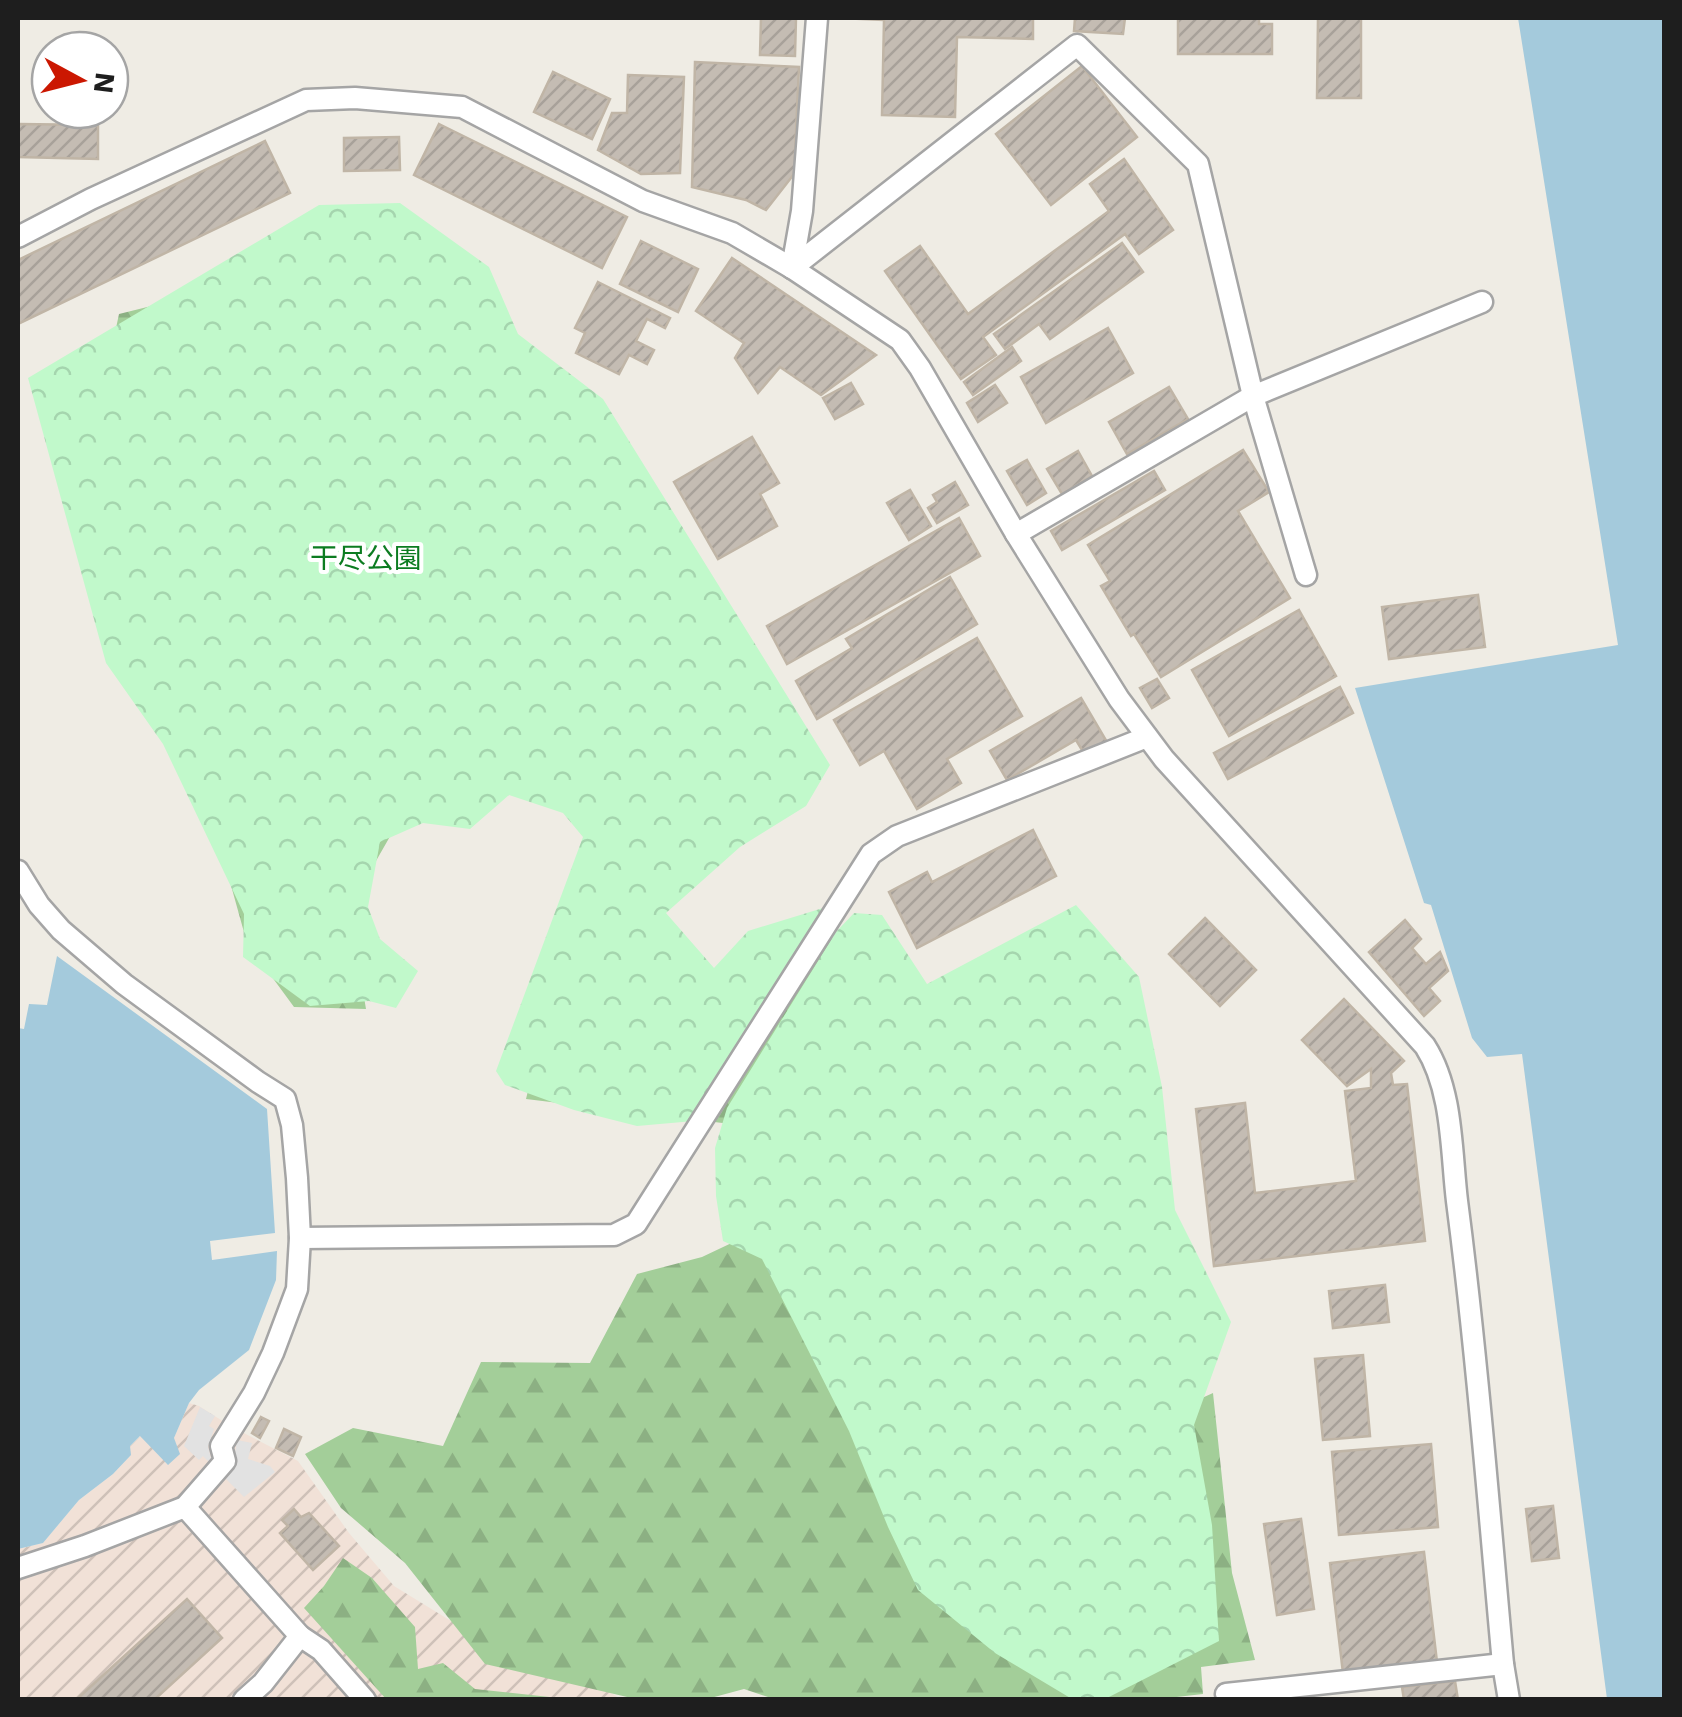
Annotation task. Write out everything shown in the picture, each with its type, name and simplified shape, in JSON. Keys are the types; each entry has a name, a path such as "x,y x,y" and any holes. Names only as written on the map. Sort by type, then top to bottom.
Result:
{"street":[{"path":"792,268 802,211 817,18"},
{"path":"792,268 1077,45 1198,164 1252,396 1306,575"},
{"path":"18,237 306,100 355,98 462,106 643,200 732,232 900,340 1016,534 1147,737 1209,811 1425,1046 1435,1062 1445,1101 1471,1310 1509,1700"},
{"path":"1016,534 1252,396 1482,302"},
{"path":"300,1238 614,1235 636,1224 871,854 897,836 1147,737"},
{"path":"18,871 39,906 111,973 285,1099 292,1125 300,1238 297,1289 273,1354 221,1446 225,1461 185,1507 18,1568"},
{"path":"185,1507 300,1636 321,1650 365,1700"},
{"path":"244,1700 300,1636"},
{"path":"1226,1694 1503,1664"}],"shaded area":[{"path":"189,1403 298,1461 349,1533 394,1586 451,1621 587,1675 620,1699 18,1700 18,1549 43,1543 79,1500 130,1456 130,1446 141,1436 168,1464"},
{"path":"200,1407 215,1416 209,1426 214,1429 208,1447 213,1466 203,1456 199,1460 184,1446"},
{"path":"237,1440 252,1443 248,1459 270,1466 275,1472 244,1497 225,1478 233,1466"}],"green space":[{"name":"干尽公園","path":"400,203 489,267 518,334 603,399 830,765 806,806 740,847 666,913 714,968 748,931 823,908 694,1121 637,1126 574,1110 505,1085 496,1071 583,837 563,813 509,795 470,829 423,823 380,842 368,907 380,939 418,971 396,1008 369,1001 310,1006 243,957 244,914 163,744 106,663 28,378 319,205"},
{"path":"394,246 649,915 706,991 843,934 1080,1453 1213,1393 1232,1573 1255,1660 1201,1667 1203,1694 1150,1700 777,1700 744,1689 707,1699 640,1700 485,1664 405,1563 341,1508 305,1454 353,1428 443,1446 481,1362 590,1363 637,1274 702,1257 740,1239 747,1126 526,1099 590,838 553,783 396,826 349,908 366,1009 294,1007 247,943 200,774 72,535 119,314"},
{"path":"1076,905 1139,977 1162,1087 1175,1210 1231,1322 1194,1425 1212,1525 1219,1641 1105,1699 1072,1699 995,1653 918,1590 849,1431 762,1259 723,1241 716,1196 715,1148 727,1108 836,932 854,913 882,915 927,984"},
{"path":"343,1558 372,1578 415,1627 418,1669 443,1663 475,1689 568,1699 386,1699 304,1608"}],"water":[{"path":"1518,18 1664,18 1664,1699 1607,1699 1522,1054 1487,1057 1472,1038 1431,905 1424,903 1355,688 1618,645"},
{"path":"57,956 267,1109 275,1233 210,1241 212,1260 277,1251 276,1280 249,1350 199,1390 189,1403 174,1438 180,1454 168,1465 140,1436 130,1446 131,1455 79,1500 43,1543 18,1549 18,1028 24,1029 29,1004 47,1005"}],"building":[{"path":"761,18 796,18 795,56 760,55"},
{"path":"839,18 1033,18 1033,39 957,37 955,117 882,115 884,20"},
{"path":"1075,18 1125,18 1123,34 1074,31"},
{"path":"1178,18 1259,18 1259,24 1272,24 1272,54 1178,54"},
{"path":"1318,18 1361,18 1361,98 1317,98"},
{"path":"695,62 799,67 794,174 766,210 746,200 692,187"},
{"path":"1082,66 1137,137 1051,205 996,134"},
{"path":"553,72 610,99 592,139 534,112"},
{"path":"628,75 684,77 680,173 641,174 598,150 612,113 627,113"},
{"path":"18,124 30,124 30,130 98,130 98,159 18,157"},
{"path":"439,124 627,217 602,268 414,175"},
{"path":"399,137 400,170 344,171 344,138"},
{"path":"265,141 290,193 18,324 18,260"},
{"path":"1124,159 1173,230 1139,254 1125,234 983,337 996,355 961,379 885,271 920,246 968,314 1109,211 1090,184"},
{"path":"641,241 698,269 678,312 620,284"},
{"path":"1122,243 1143,272 1050,339 1039,324 1005,349 994,334"},
{"path":"732,258 876,355 821,395 780,367 758,393 735,358 744,343 696,311"},
{"path":"598,282 670,318 665,328 647,319 636,341 654,350 647,364 629,355 619,374 576,353 585,333 575,328"},
{"path":"1108,328 1133,373 1046,423 1021,377"},
{"path":"1012,347 1021,361 973,395 964,382"},
{"path":"851,383 863,404 835,419 823,398"},
{"path":"995,385 1007,403 978,422 967,403"},
{"path":"1169,387 1188,419 1127,454 1109,422"},
{"path":"752,437 779,483 760,494 777,526 718,559 674,482"},
{"path":"1243,450 1269,492 1238,511 1290,598 1161,677 1101,586 1110,581 1088,545"},
{"path":"1078,451 1092,476 1062,494 1047,469"},
{"path":"1027,460 1046,493 1027,505 1007,471"},
{"path":"1154,471 1165,490 1062,550 1051,531"},
{"path":"955,482 968,505 937,523 928,508 937,502 933,495"},
{"path":"910,490 931,526 909,540 887,503"},
{"path":"959,518 980,556 787,664 767,626"},
{"path":"950,577 977,624 817,719 796,681 852,648 846,639"},
{"path":"1478,595 1485,647 1389,659 1382,607"},
{"path":"1299,610 1336,676 1229,736 1192,670"},
{"path":"977,638 1022,716 947,759 961,783 917,809 884,751 860,765 834,720"},
{"path":"1157,679 1169,698 1152,708 1140,688"},
{"path":"1340,687 1353,713 1228,779 1214,753"},
{"path":"1081,698 1107,742 1085,755 1076,740 1007,780 990,751"},
{"path":"1033,830 1056,876 917,948 889,892 927,872 932,882"},
{"path":"1205,918 1256,970 1220,1006 1169,954"},
{"path":"1405,920 1421,939 1412,948 1426,964 1440,952 1448,971 1429,988 1440,1001 1424,1016 1369,952"},
{"path":"1344,999 1404,1061 1391,1073 1393,1085 1407,1084 1425,1241 1214,1266 1196,1109 1245,1103 1255,1193 1356,1181 1345,1091 1371,1088 1371,1069 1347,1086 1302,1040"},
{"path":"1385,1285 1389,1322 1333,1328 1329,1291"},
{"path":"1363,1355 1370,1436 1323,1440 1315,1359"},
{"path":"261,1417 269,1421 260,1438 252,1433"},
{"path":"284,1429 301,1437 293,1456 276,1448"},
{"path":"1431,1444 1438,1527 1339,1535 1332,1452"},
{"path":"1553,1506 1559,1558 1532,1561 1526,1509"},
{"path":"294,1509 301,1517 309,1513 339,1546 313,1570 280,1533 288,1526 282,1520"},
{"path":"1301,1519 1314,1609 1277,1615 1264,1524"},
{"path":"1424,1552 1437,1662 1343,1673 1330,1563"},
{"path":"187,1599 222,1638 154,1700 79,1700 78,1698"},
{"path":"1455,1681 1458,1700 1404,1700 1402,1687"}]}
